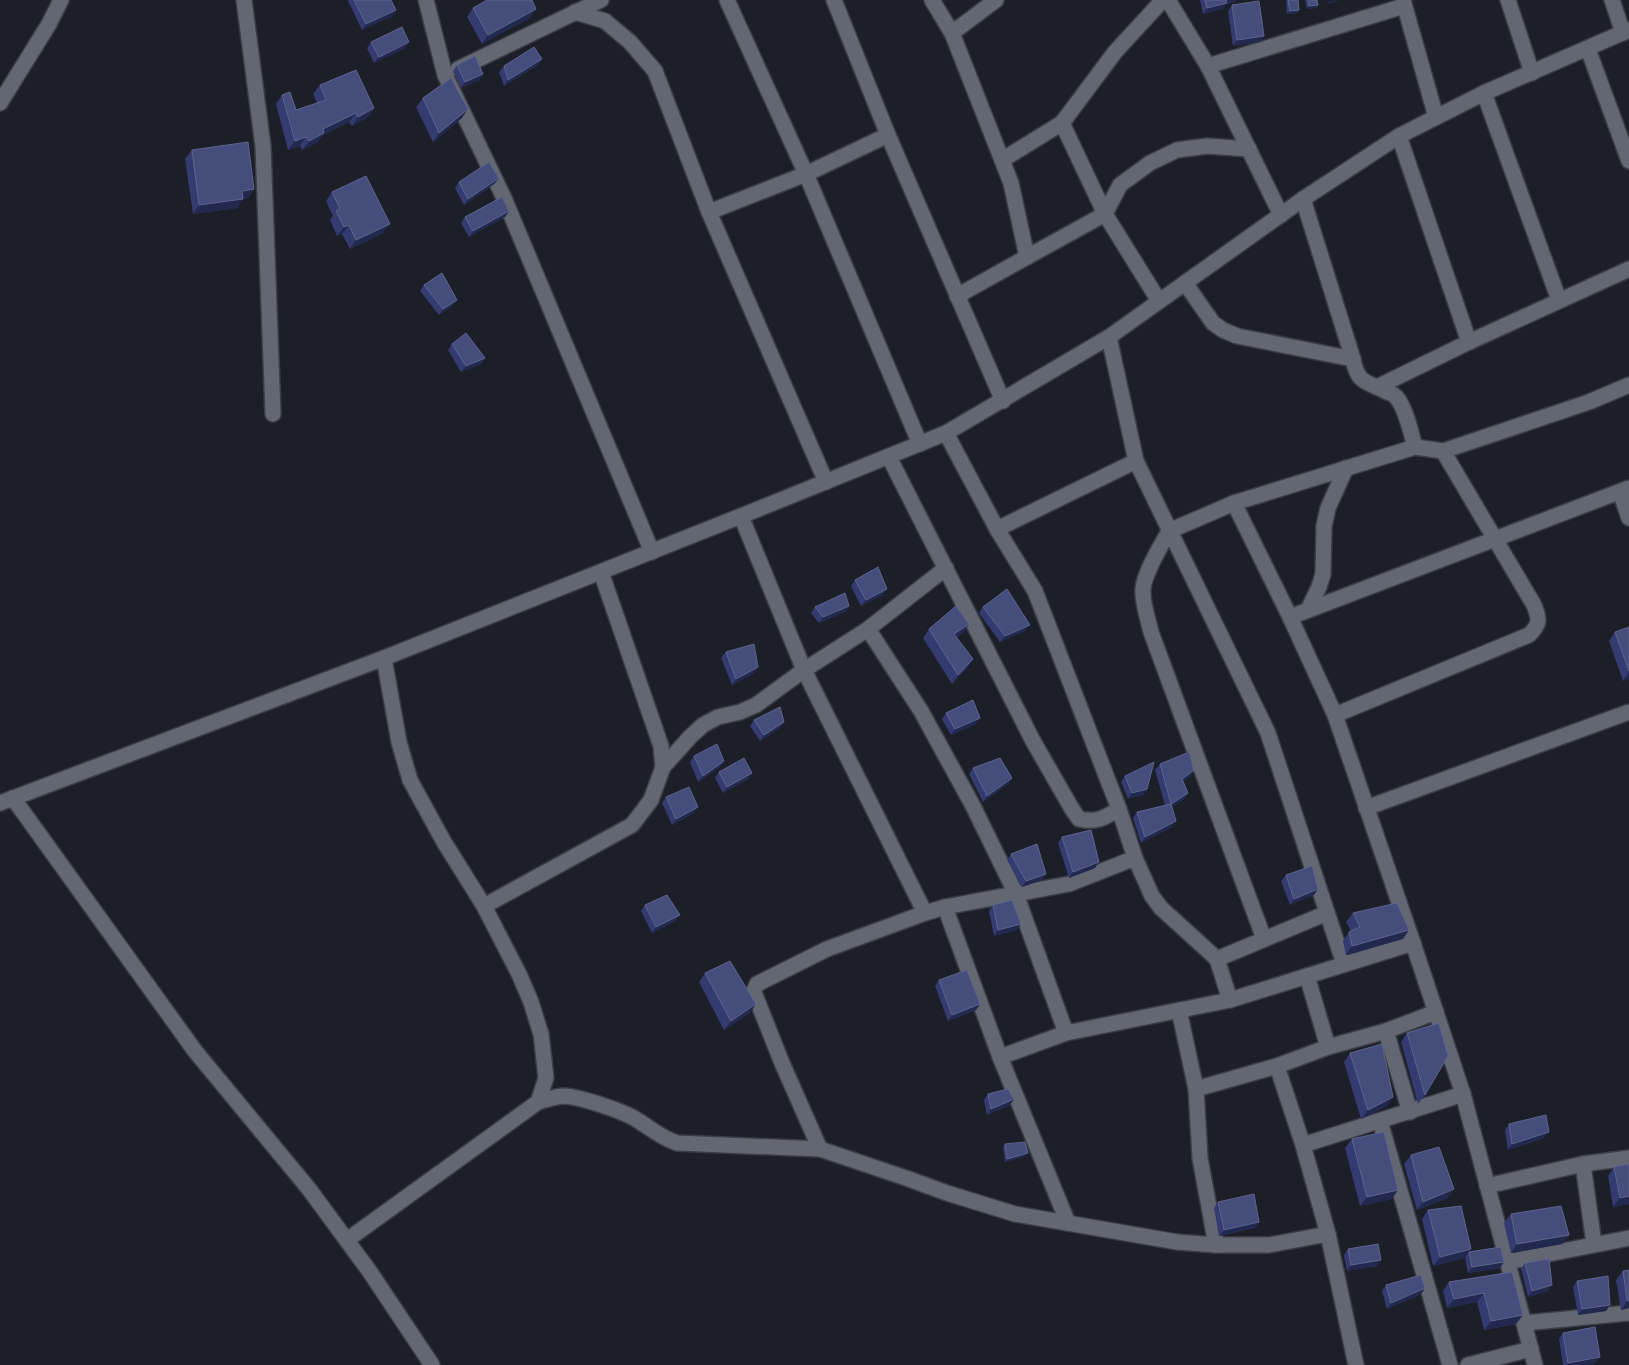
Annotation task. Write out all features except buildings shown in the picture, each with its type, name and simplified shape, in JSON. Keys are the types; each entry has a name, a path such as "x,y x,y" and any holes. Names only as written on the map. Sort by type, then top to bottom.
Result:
{"street":[{"path":"0,102 62,0"},
{"path":"244,0 263,146 273,414"},
{"path":"426,0 445,75 504,198 652,552"},
{"path":"445,75 572,6 601,0"},
{"path":"727,0 806,174 920,444"},
{"path":"834,0 888,135 1003,401"},
{"path":"932,0 952,33 1011,183 1027,257"},
{"path":"952,33 996,0"},
{"path":"1002,160 1062,123 1115,52 1163,0"},
{"path":"1168,0 1208,66 1281,215"},
{"path":"1508,0 1532,73"},
{"path":"432,1365 370,1272 309,1189 196,1051 6,801 384,658 946,433 1109,337 1303,199 1399,136 1484,94 1626,31 1612,0"},
{"path":"1208,66 1403,3 1436,118"},
{"path":"572,6 605,21 630,42 655,71 709,212 826,482"},
{"path":"1588,49 1629,161"},
{"path":"1484,94 1559,300"},
{"path":"1062,123 1105,214 1159,301"},
{"path":"709,212 806,174 888,135"},
{"path":"1399,136 1469,342"},
{"path":"957,296 1105,214 1120,186 1150,162 1178,150 1207,146 1249,149"},
{"path":"1303,199 1353,359 1355,372 1360,380 1377,386 1393,394 1398,399 1415,447"},
{"path":"1377,386 1629,269"},
{"path":"1185,283 1213,323 1223,330 1237,336 1353,359"},
{"path":"1109,337 1136,461 1268,733 1344,964"},
{"path":"1264,939 1151,632 1144,602 1143,588 1147,575 1169,531 1234,503 1415,447 1443,451 1589,402 1629,385"},
{"path":"946,433 997,529 1035,591 1119,809 1135,858 1152,896 1161,908 1217,959 1230,1000"},
{"path":"1335,715 1529,635 1537,627 1539,617 1534,605 1443,451"},
{"path":"889,457 1033,741 1079,819 1088,821 1100,820 1119,809"},
{"path":"997,529 1136,461"},
{"path":"1308,610 1323,574 1324,526 1328,508 1346,468"},
{"path":"1290,617 1624,490 1629,518"},
{"path":"1234,503 1290,617 1335,715 1463,1094 1535,1365"},
{"path":"741,516 804,670 925,912"},
{"path":"484,906 632,825 651,800 663,767 703,725 718,717 740,712 756,705 804,670 868,629 946,568"},
{"path":"601,572 661,746 663,767"},
{"path":"868,629 926,720 974,806 1016,894 1066,1033"},
{"path":"384,658 399,742 410,780 444,842 484,906 519,974 531,1002 541,1034 546,1078 538,1102"},
{"path":"1366,808 1629,712"},
{"path":"820,1150 755,995 757,984 827,949 925,912 1069,884 1135,858"},
{"path":"945,907 1000,1057 1068,1223"},
{"path":"1217,959 1327,912"},
{"path":"1000,1057 1066,1033 1230,1000 1413,943"},
{"path":"1307,976 1328,1048"},
{"path":"1178,1010 1196,1089 1200,1158 1216,1245"},
{"path":"1196,1089 1277,1066 1328,1048 1386,1031 1436,1012"},
{"path":"1386,1031 1410,1112"},
{"path":"1277,1066 1303,1145 1328,1234 1356,1365"},
{"path":"546,1078 563,1096"},
{"path":"1303,1145 1463,1094"},
{"path":"347,1240 538,1102 563,1096 614,1109 633,1118 665,1140 677,1143 820,1150 1015,1214 1177,1242 1216,1245 1269,1245 1328,1234"},
{"path":"1380,1121 1450,1365"},
{"path":"1488,1186 1582,1164 1629,1158"},
{"path":"1582,1164 1594,1244"},
{"path":"1507,1262 1629,1238"},
{"path":"1524,1323 1629,1312"},
{"path":"1468,1365 1531,1350"}]}
